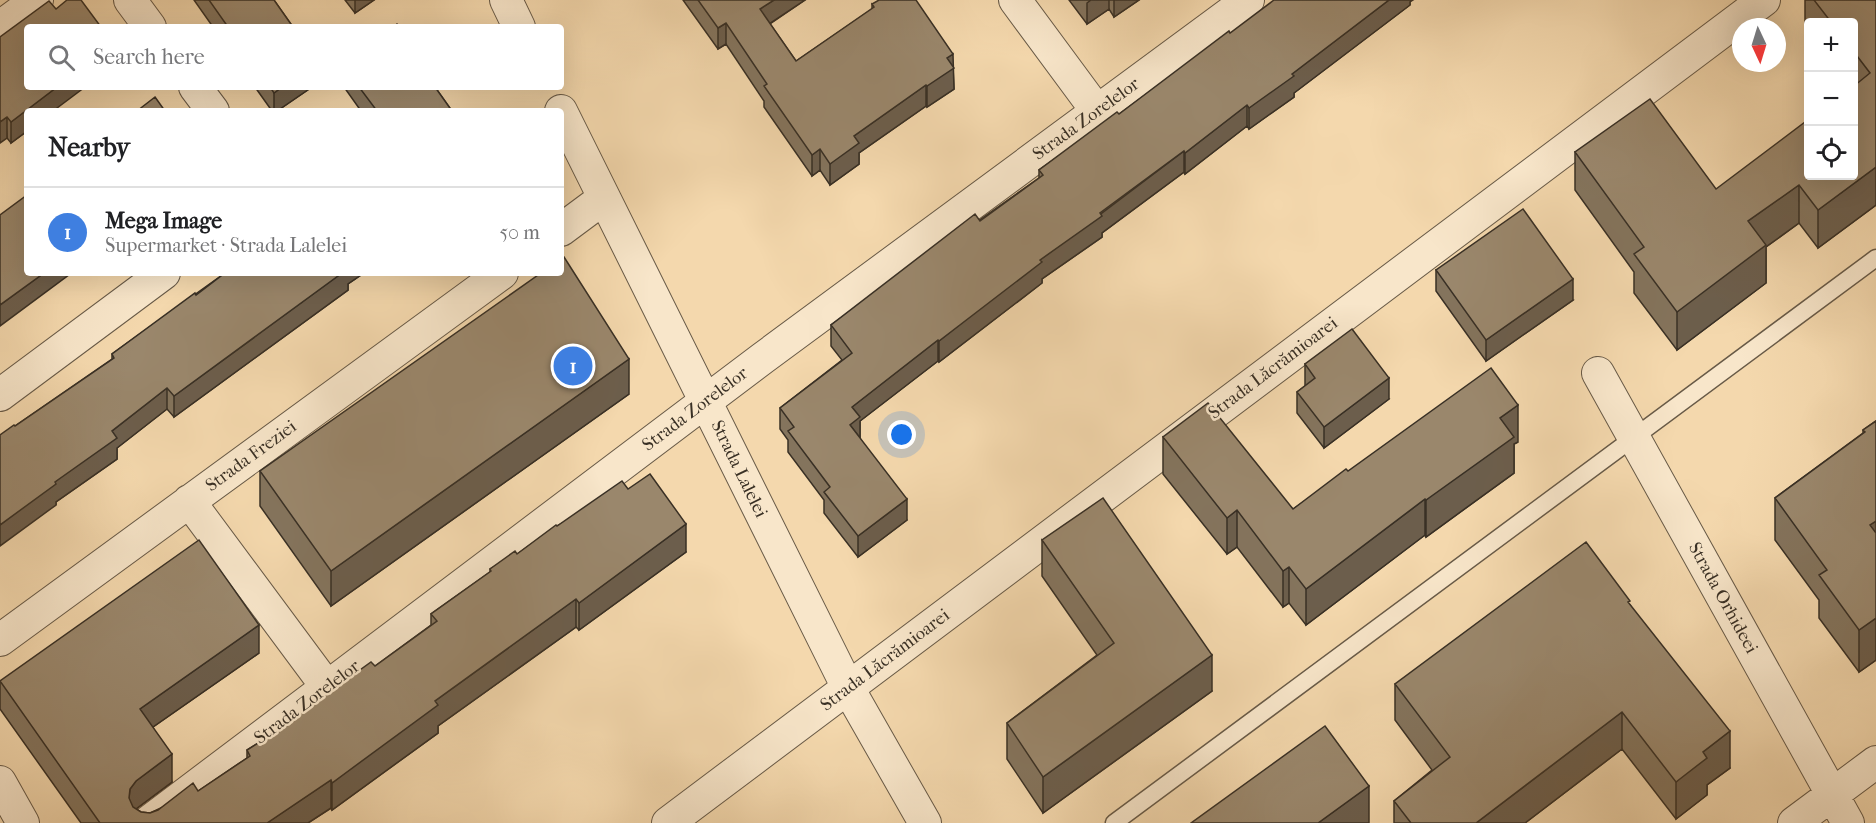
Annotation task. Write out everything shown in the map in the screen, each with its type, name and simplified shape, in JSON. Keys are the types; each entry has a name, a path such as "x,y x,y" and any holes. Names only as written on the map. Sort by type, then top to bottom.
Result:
{"street":[{"path":"0,27 36,0"},
{"path":"130,0 148,24"},
{"path":"506,0 518,24"},
{"path":"1015,0 1096,111"},
{"name":"Strada Zorelelor","path":"147,823 705,401 1248,0"},
{"name":"Strada Lăcrămioarei","path":"668,823 1764,0"},
{"path":"197,90 211,108"},
{"name":"Strada Lalelei","path":"550,90 560,108"},
{"name":"Strada Lalelei","path":"564,117 848,688 925,823"},
{"path":"564,228 604,198"},
{"path":"0,395 160,276"},
{"name":"Strada Freziei","path":"0,640 498,276"},
{"name":"Strada Orhideei","path":"1598,373 1848,823"},
{"path":"189,501 327,687"},
{"path":"1794,823 1876,762"},
{"path":"0,782 22,823"}],"lane":[{"path":"1114,823 1876,258"}],"building":[{"path":"67,0 81,0 99,24 24,24 24,90 53,90 29,108 24,108 24,112 11,122 7,117 0,122 0,37 49,1 56,9"},
{"path":"209,0 274,0 291,24 226,24"},
{"path":"698,0 774,0 760,9 796,61 874,7 872,4 879,0 916,0 953,54 947,58 954,68 854,136 859,143 830,164 820,149 812,155 764,86 767,84 726,23 718,28"},
{"path":"1274,0 1389,0 1292,74 1294,76 1249,108 1247,105 1185,153 1184,151 1100,213 1102,216 1040,260 1042,262 852,407 860,417 850,425 907,499 858,536 824,492 830,487 788,431 794,427 780,408 852,353 831,325 975,214 980,221 1043,175 1039,170"},
{"path":"1814,0 1876,0 1876,167 1818,210 1799,185 1748,221 1766,245 1677,312 1634,254 1644,247 1575,152 1650,99 1716,189 1804,123 1804,180 1858,180 1858,83 1870,73 1858,57 1858,18 1828,18"},
{"path":"361,90 437,90 450,108 375,108"},
{"path":"155,97 163,108 141,108"},
{"path":"24,197 24,276 40,276 0,305 0,215"},
{"path":"1523,209 1573,279 1486,340 1436,270"},
{"path":"564,257 629,359 331,571 260,471 537,276 564,276"},
{"path":"221,276 338,276 174,396 167,388 112,431 117,438 0,525 0,435 114,358 112,354 195,293 196,295"},
{"path":"1352,329 1389,378 1324,427 1297,392 1315,378 1305,364"},
{"path":"1491,368 1518,405 1500,418 1514,437 1425,499 1306,589 1289,567 1283,571 1237,510 1227,518 1163,437 1208,403 1293,509 1346,469 1348,471"},
{"path":"1876,421 1876,521 1870,525 1876,533 1876,618 1859,630 1819,575 1827,570 1775,498 1865,432 1863,430"},
{"path":"650,474 686,524 579,603 576,599 435,701 438,705 332,783 331,780 267,823 100,823 0,681 199,540 259,625 140,709 172,754 136,781 130,789 129,798 133,807 141,812 150,813 158,810 193,783 198,791 250,756 247,750 289,724 288,722 371,662 375,666 437,621 431,614 515,551 517,554 622,481 628,489"},
{"path":"1103,498 1212,655 1043,777 1007,723 1114,643 1042,540"},
{"path":"1586,542 1630,601 1628,602 1730,731 1703,752 1707,758 1676,782 1622,712 1476,823 1411,823 1394,801 1450,757 1395,684"},
{"path":"1325,726 1369,786 1318,823 1191,823"}],"place":[{"name":"Mega Image","path":"573,366"}]}
